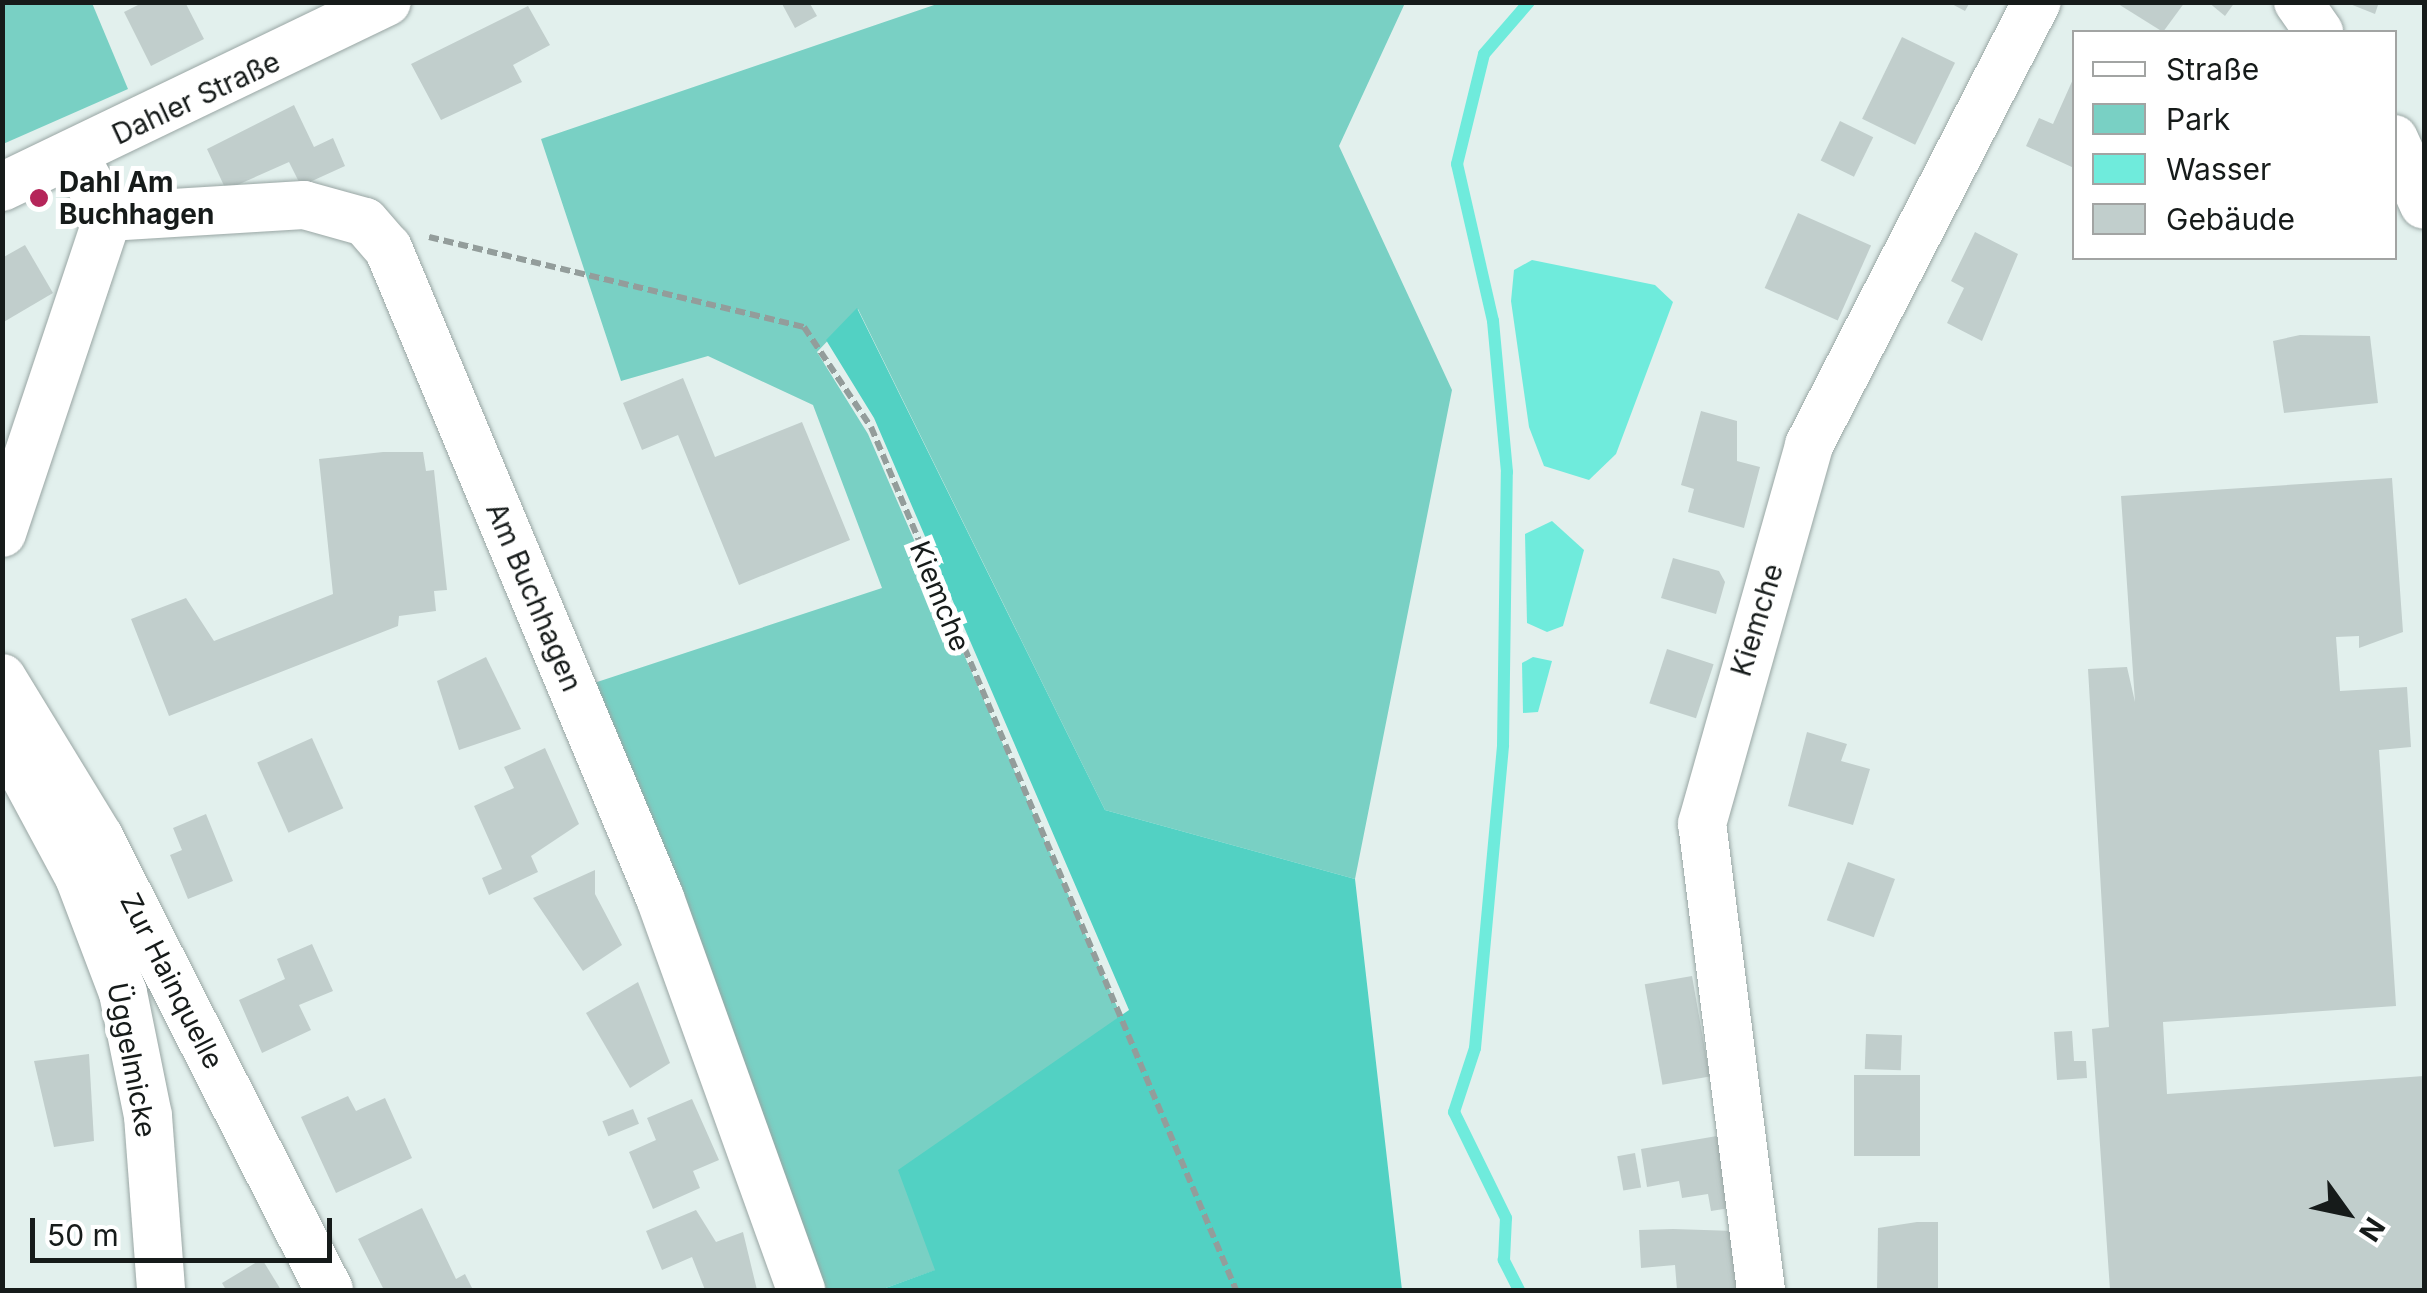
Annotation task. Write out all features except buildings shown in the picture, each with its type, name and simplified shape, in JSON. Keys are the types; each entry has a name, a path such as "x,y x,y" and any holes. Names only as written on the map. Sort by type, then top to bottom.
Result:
{"street":[{"name":"Dahler Straße","path":"2,186 388,2"},
{"name":"Kiemche","path":"1761,1290 1702,824 1809,445 2038,2"},
{"path":"2298,2 2318,30"},
{"path":"2397,146 2424,206"},
{"path":"2,533 108,217 74,155"},
{"path":"108,217 304,205 364,222"},
{"name":"Am Buchhagen","path":"364,222 388,248 660,898 801,1290"},
{"name":"Zur Hainquelle","path":"2,678 99,837 329,1290"},
{"name":"Üggelmicke","path":"2,734 79,877 123,993 148,1116 161,1290"}],"path":[{"name":"Kiemche","path":"364,222 804,326 870,427 1236,1290"}],"green space":[{"path":"2,3 92,3 128,89 3,144"},
{"path":"940,3 1405,3 1339,146 1452,390 1355,879 1105,810 858,309 817,352 868,434 1122,1018 936,1270 880,1290 819,1290 588,685 882,588 813,405 708,356 621,381 541,139"}],"shaded area":[{"path":"857,308 1105,810 1355,879 1402,1290 880,1290 935,1270 898,1170 1129,1010 874,418 826,340"}],"water":[{"path":"1532,260 1655,285 1673,302 1616,454 1589,480 1544,466 1529,427 1511,301 1514,270"},
{"path":"1552,521 1584,550 1563,626 1547,632 1527,623 1525,534"},
{"path":"1533,657 1552,661 1538,712 1523,713 1522,663"}],"waterway":[{"path":"1519,1290 1504,1260 1506,1218 1454,1112 1475,1048 1503,745 1507,472 1493,321 1457,164 1484,54 1529,2"}],"place":[{"name":"Dahl Am Buchhagen","path":"39,198"}]}
